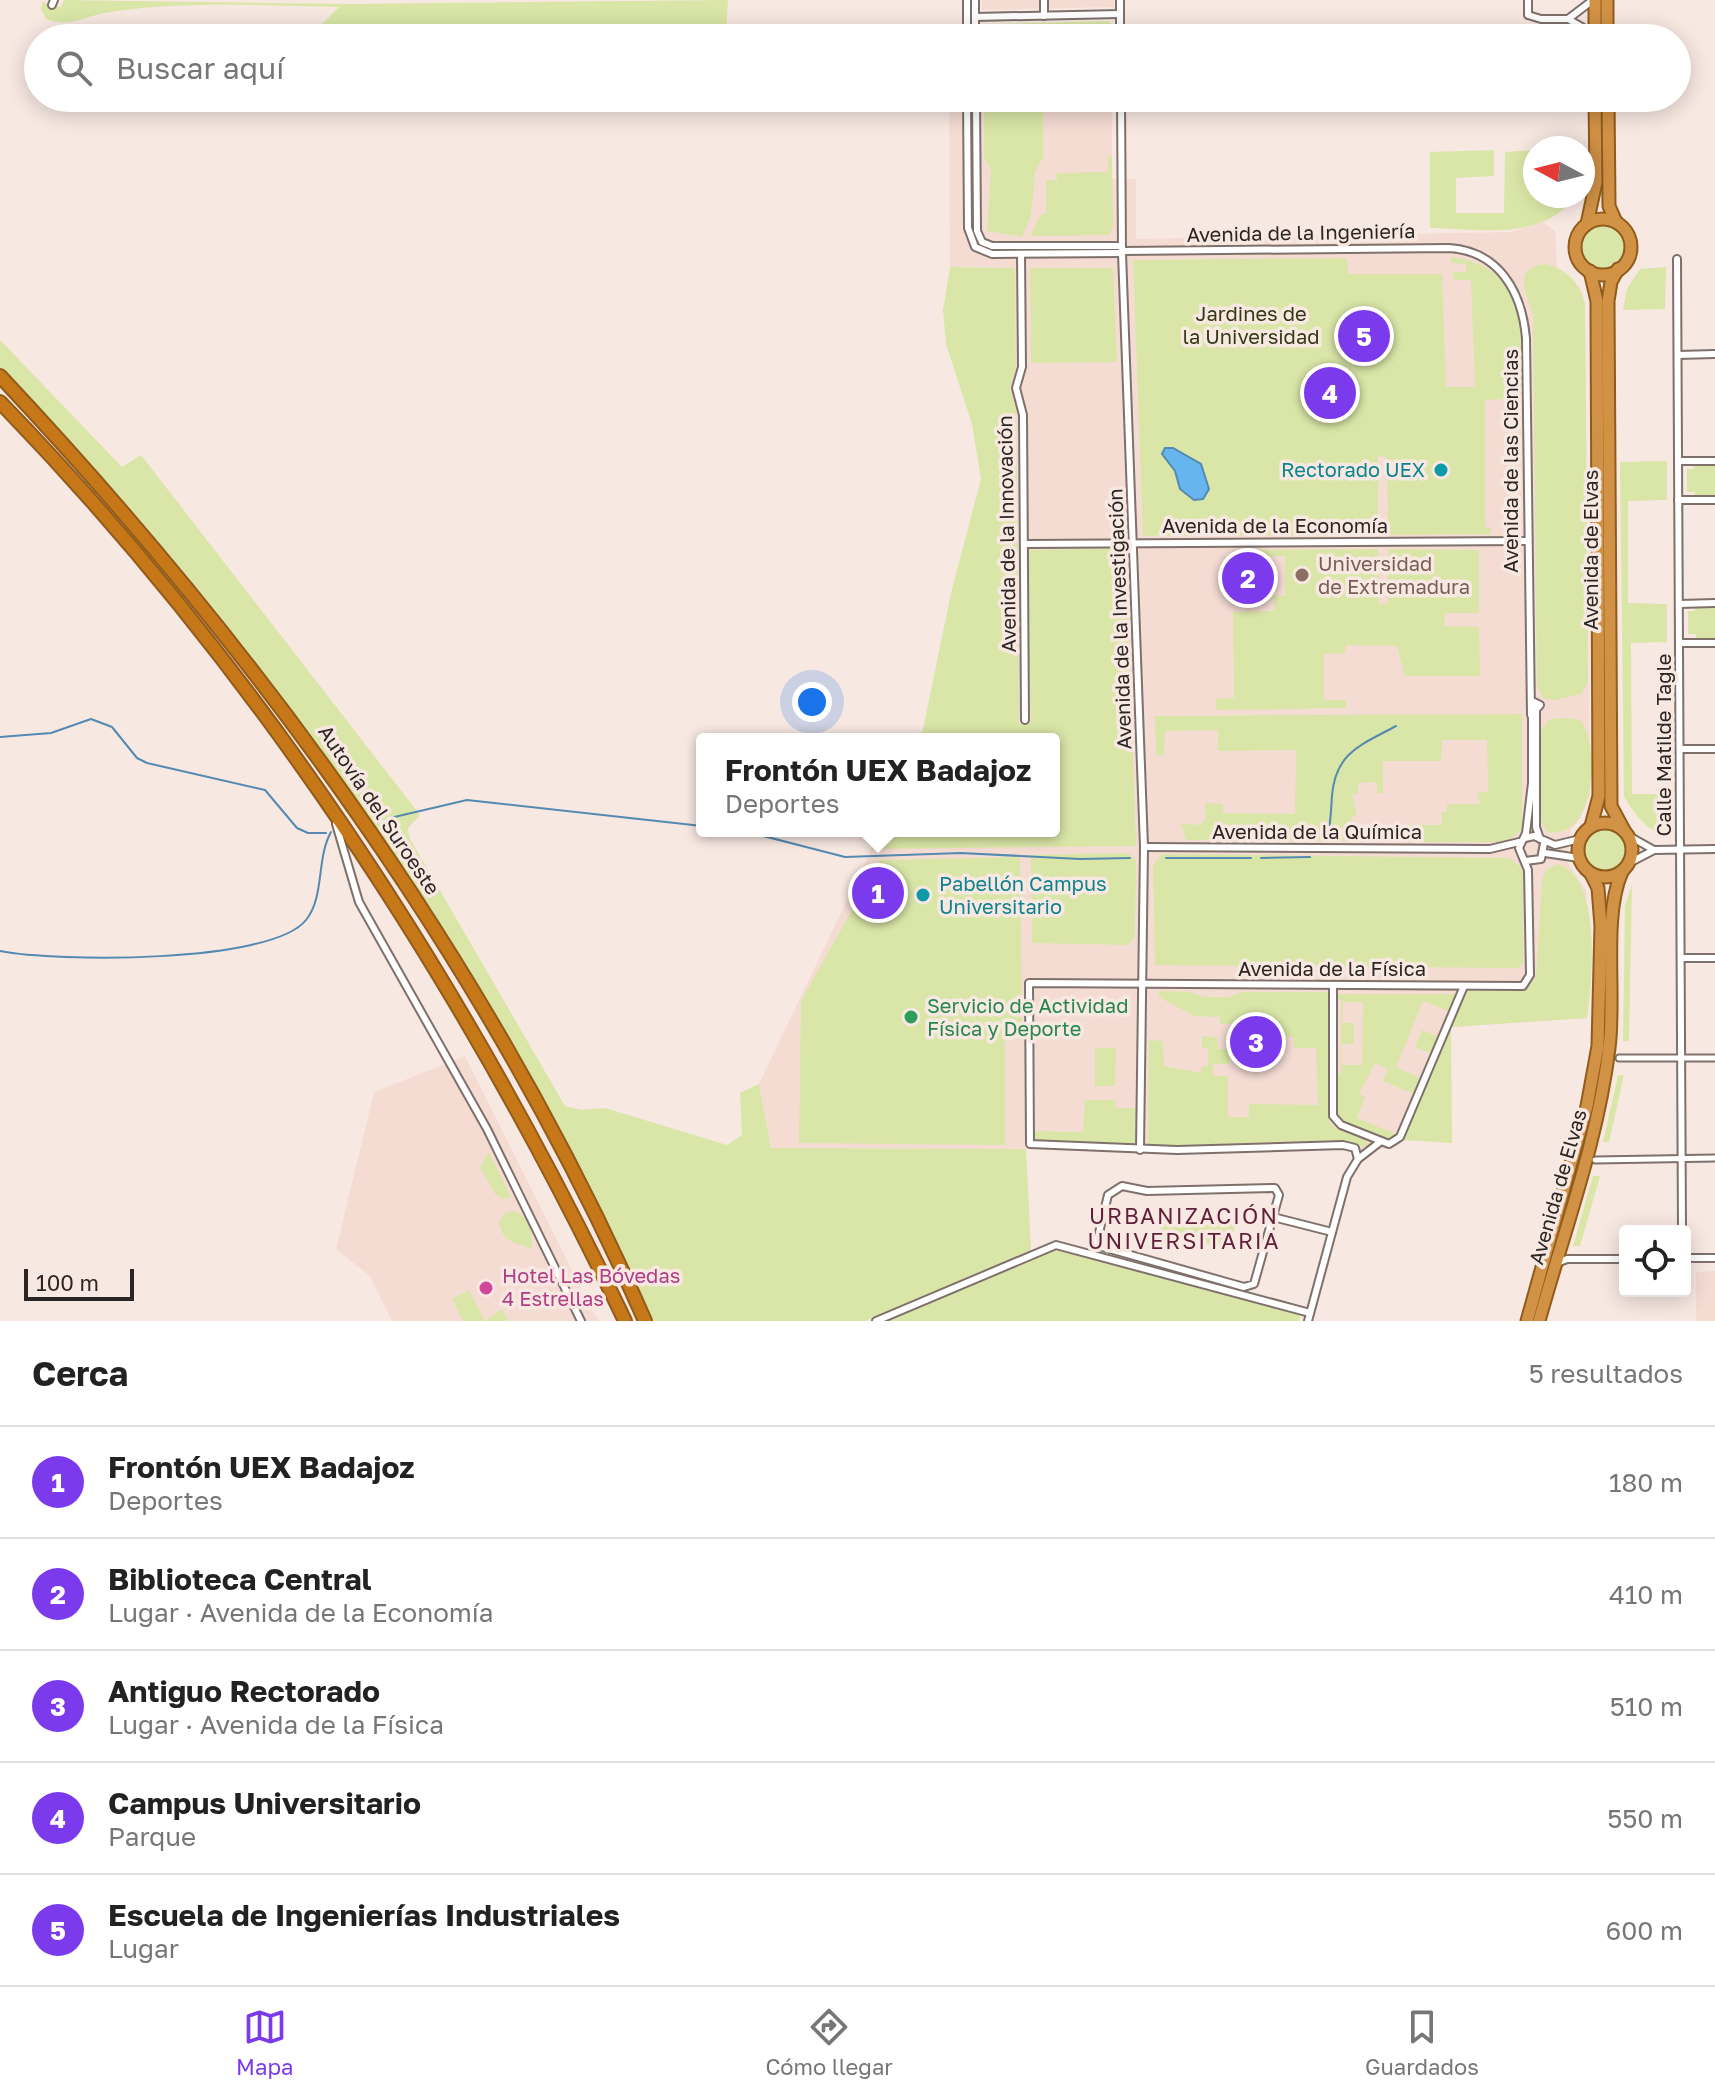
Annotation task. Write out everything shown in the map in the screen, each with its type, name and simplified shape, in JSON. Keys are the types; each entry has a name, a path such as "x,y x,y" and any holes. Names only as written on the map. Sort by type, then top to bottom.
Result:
{"highway":[{"path":"1594,0 1595,24"},
{"path":"1607,0 1607,24"},
{"path":"1587,224 1596,182 1595,112"},
{"path":"1608,112 1609,206 1616,222 1628,235 1630,246 1628,258 1618,269 1604,274 1590,271 1580,263 1575,249 1578,234 1587,224 1600,219 1616,222"},
{"name":"Avenida de Elvas","path":"1618,269 1611,282 1608,301 1610,796 1611,806 1626,833"},
{"name":"Avenida de Elvas","path":"1590,271 1597,301 1599,664 1599,796 1591,826"},
{"name":"Autovía del Suroeste","path":"0,376 78,457 177,572 259,674 338,783 431,924 517,1068 645,1321"},
{"name":"Autovía del Suroeste","path":"0,402 192,619 321,792 420,940 499,1074 625,1321"},
{"path":"1608,823 1626,833 1633,850 1626,867 1607,877 1591,874 1579,858 1580,839 1591,826 1608,823"},
{"name":"Avenida de Elvas","path":"1539,1321 1603,1086 1613,1003 1612,897 1626,867"},
{"name":"Avenida de Elvas","path":"1527,1321 1587,1106 1598,1046 1601,926 1598,888 1591,874"}],"street":[{"path":"967,0 967,24"},
{"path":"975,0 975,24"},
{"path":"1044,0 1044,16"},
{"path":"1120,0 1120,24"},
{"path":"1528,0 1528,15 1541,19 1568,19 1577,24"},
{"path":"1568,19 1594,0"},
{"path":"975,17 1120,14"},
{"path":"967,112 970,237 975,247 985,253 1021,254 1122,250"},
{"path":"976,112 977,231 982,242 999,246 1122,250"},
{"name":"Avenida de la Investigación","path":"1121,112 1122,250 1144,847 1140,1150"},
{"name":"Avenida de la Ingeniería","path":"1122,250 1449,248 1479,254"},
{"name":"Avenida de la Innovación","path":"1021,254 1022,367 1016,392 1023,415 1025,720"},
{"name":"Avenida de las Ciencias","path":"1479,254 1498,268 1510,283 1524,321 1528,685 1532,720"},
{"name":"Calle Matilde Tagle","path":"1677,259 1682,1225"},
{"path":"1678,355 1715,354"},
{"path":"1678,461 1715,461"},
{"path":"1678,500 1715,500"},
{"name":"Avenida de la Economía","path":"1024,544 1527,541"},
{"path":"1679,604 1715,603"},
{"path":"1679,643 1715,643"},
{"name":"Avenida de las Ciencias","path":"1528,685 1537,705 1536,827 1545,853"},
{"path":"1537,705 1532,720 1532,776 1522,858 1539,861 1545,853 1579,858"},
{"path":"1680,749 1715,749"},
{"path":"321,792 343,841 359,902 493,1142 581,1321"},
{"path":"1626,833 1654,850"},
{"name":"Avenida de la Química","path":"1144,847 1490,849 1508,847 1524,839 1564,844 1580,839"},
{"name":"Avenida de la Química","path":"1490,849 1522,858"},
{"path":"1626,867 1654,850 1715,849"},
{"name":"Avenida de la Física","path":"1140,1150 1030,1144 1029,983 1521,987 1528,981 1530,971 1522,858"},
{"path":"1681,958 1715,958"},
{"path":"1333,985 1333,1116 1341,1125 1380,1142 1393,1144 1400,1137 1464,986"},
{"path":"1619,1058 1715,1058"},
{"path":"876,1321 1056,1245 1071,1246 1309,1317 1347,1177 1358,1159 1380,1142"},
{"path":"1140,1150 1338,1144 1355,1148 1358,1159"},
{"path":"1595,1160 1715,1158"},
{"path":"1119,1186 1147,1191 1272,1187 1279,1193 1273,1217 1256,1281 1249,1287 1101,1247 1097,1242 1108,1195 1119,1186"},
{"path":"1273,1217 1332,1232"},
{"path":"1691,1258 1715,1258"},
{"path":"1554,1266 1567,1259 1619,1259"}],"shaded area":[{"path":"982,0 1114,0 1114,7 982,10"},
{"name":"Universidad de Extremadura","path":"949,112 1112,112 1112,179 1136,179 1136,239 1511,232 1543,222 1555,231 1557,267 1581,289 1585,304 1590,795 1581,817 1571,830 1567,861 1586,890 1590,953 1587,1018 1450,1027 1398,1146 1357,1153 1340,1147 1174,1154 1026,1149 771,1148 759,1084 877,837 1060,837 1060,733 923,733 1012,400 1010,384 1016,369 1015,268 950,267"},
{"path":"465,1056 599,1321 392,1321 370,1276 336,1249 374,1092"},
{"path":"1715,1271 1715,1321 1696,1321 1696,1272"}],"green space":[{"path":"64,0 345,4 728,0 727,24 322,24 339,7 251,5 163,6 61,22 46,19 41,9 42,2 61,7"},
{"path":"1108,21 1112,24 983,24"},
{"path":"984,112 1043,112 1043,158 1035,172 1031,215 1022,237 987,231 991,171 984,157"},
{"path":"1494,150 1494,176 1456,178 1456,213 1504,213 1505,152 1523,151 1523,208 1565,208 1545,221 1508,230 1430,228 1430,152"},
{"path":"1108,156 1112,156 1113,226 1109,235 1030,236 1041,214 1046,214 1046,180 1057,180 1057,173 1108,172"},
{"path":"1603,223 1619,230 1626,246 1619,262 1603,269 1587,262 1580,246 1587,230"},
{"name":"Jardines de la Universidad","path":"1451,257 1476,263 1495,274 1508,290 1516,308 1520,330 1523,398 1485,400 1485,527 1490,528 1490,534 1388,535 1387,457 1378,456 1378,535 1143,536 1133,260 1347,258 1348,274 1442,274 1446,387 1475,387 1471,280 1454,280 1452,272 1466,272 1466,264 1451,263"},
{"path":"1546,264 1572,278 1585,304 1588,682 1581,694 1554,700 1543,698 1537,686 1533,316 1524,282 1528,270"},
{"path":"950,267 1015,268 1016,369 1010,389 1016,409 1019,724 1031,723 1028,550 1126,548 1136,846 871,849 877,837 1060,837 1060,733 922,733 951,593 981,479 972,424 946,344 943,310"},
{"path":"1666,267 1665,309 1623,310 1627,289 1640,269"},
{"path":"1030,268 1113,268 1117,362 1031,363"},
{"path":"0,340 122,467 141,455 420,815 408,828 409,837 565,1106 581,1110 605,1108 727,1145 742,1135 740,1093 759,1084 771,1148 1026,1149 1031,1250 865,1321 654,1321 590,1190 520,1063 446,938 367,816 283,698 194,584 99,473 0,367"},
{"path":"1667,461 1667,500 1628,501 1628,603 1667,604 1667,642 1631,643 1632,794 1668,794 1669,835 1649,827 1637,816 1624,796 1620,462"},
{"path":"1715,464 1715,496 1695,496 1695,492 1687,492 1687,469 1694,469 1694,465"},
{"path":"1378,549 1379,604 1388,603 1388,549 1479,550 1479,613 1445,613 1444,626 1479,627 1480,676 1405,676 1397,646 1346,645 1345,653 1324,654 1324,700 1346,700 1346,708 1216,710 1216,699 1234,698 1233,612 1274,611 1274,596 1285,596 1285,556 1234,557 1234,550"},
{"path":"1695,606 1715,606 1715,638 1696,638 1696,634 1688,634 1688,611 1695,611"},
{"path":"1522,714 1522,829 1507,842 1407,842 1407,825 1442,825 1442,812 1447,812 1447,804 1480,804 1477,793 1488,792 1487,740 1442,740 1441,761 1383,761 1383,793 1377,793 1377,782 1358,783 1358,793 1352,794 1357,816 1352,816 1352,826 1382,826 1382,841 1186,840 1181,823 1199,825 1206,819 1205,803 1223,804 1223,813 1295,814 1296,750 1218,751 1218,730 1165,731 1164,755 1156,755 1155,716"},
{"path":"1550,719 1580,720 1587,732 1591,749 1590,789 1585,807 1576,822 1563,831 1547,832 1541,821 1539,732"},
{"path":"1606,827 1622,834 1629,850 1622,866 1606,873 1590,866 1583,850 1590,834"},
{"path":"1128,853 1136,861 1135,937 1128,945 1032,943 1031,855"},
{"path":"1162,854 1509,858 1521,867 1523,876 1523,964 1518,968 1155,965 1153,865"},
{"name":"Servicio de Actividad Física y Deporte","path":"1020,857 1022,1033 1005,1033 1005,1145 799,1143 801,1001 880,860"},
{"path":"1557,864 1572,873 1582,888 1588,908 1592,956 1587,1018 1451,1027 1452,1143 1401,1140 1466,991 1526,990 1536,978 1542,880 1546,870"},
{"path":"1632,884 1629,1041 1623,1041 1625,906"},
{"path":"1159,991 1190,992 1205,997 1228,997 1242,992 1328,992 1329,1121 1334,1127 1367,1140 1369,1148 1336,1140 1148,1146 1149,1040 1163,1041 1164,1066 1201,1073 1202,1066 1208,1066 1208,1049 1202,1048 1202,1036 1217,1037 1218,1049 1230,1049 1229,1064 1213,1064 1213,1076 1228,1076 1228,1117 1249,1117 1249,1104 1318,1105 1316,1048 1294,1048 1293,1037 1276,1037 1272,1016 1242,1016 1242,1024 1220,1024 1220,1017 1194,1016 1159,997"},
{"path":"1335,994 1457,994 1400,1130 1414,1094 1383,1081 1388,1069 1375,1063 1359,1094 1365,1097 1357,1118 1398,1135 1388,1141 1348,1126 1338,1114 1335,1072 1341,1074 1341,1000 1335,1000","holes":["1423,1001 1448,1011 1438,1036 1422,1030 1415,1047 1431,1053 1420,1078 1396,1067","1343,1002 1363,1002 1362,1065 1342,1065 1342,1044 1354,1044 1354,1023 1342,1023"]},
{"path":"1095,1048 1116,1048 1115,1086 1095,1086"},
{"path":"1618,1075 1624,1075 1609,1142 1603,1142"},
{"path":"1085,1100 1115,1100 1116,1108 1136,1108 1135,1145 1037,1142 1032,1131 1083,1132"},
{"path":"489,1152 511,1197 503,1199 495,1194 480,1167"},
{"path":"1593,1176 1600,1176 1580,1246 1573,1246"},
{"path":"515,1211 527,1222 532,1249 510,1240 500,1228 499,1221 506,1213"},
{"path":"1213,1217 1236,1224 1228,1250 1160,1230 1163,1219 1190,1228 1193,1221 1211,1226"},
{"path":"1063,1249 1299,1315 1299,1321 885,1321 1040,1254"},
{"path":"469,1290 485,1321 463,1321 452,1299"},
{"path":"502,1309 508,1321 485,1321"}],"water":[{"path":"1165,448 1173,448 1201,464 1209,489 1203,499 1194,500 1180,489 1175,471 1162,454"}],"waterway":[{"path":"0,737 51,733 91,719 112,727 137,758 147,763 265,790 297,828 308,833 326,833"},
{"path":"1327,839 1334,780 1345,759 1396,726"},
{"path":"390,818 467,800 696,825"},
{"path":"0,951 66,957 160,956 251,945 285,934 306,920 312,910 323,854 331,832"},
{"path":"767,837 845,857 961,853 1080,859 1130,858"},
{"path":"1261,858 1310,857"},
{"path":"1166,858 1251,858"}],"place":[{"name":"Escuela de Ingenierías Industriales","path":"1364,336"},
{"name":"Campus Universitario","path":"1330,393"},
{"name":"Rectorado UEX","path":"1441,470"},
{"name":"Universidad de Extremadura","path":"1302,575"},
{"name":"Biblioteca Central","path":"1248,578"},
{"name":"Frontón UEX Badajoz","path":"878,893"},
{"name":"Pabellón Campus Universitario","path":"923,895"},
{"name":"Servicio de Actividad Física y Deporte","path":"911,1017"},
{"name":"Antiguo Rectorado","path":"1256,1042"},
{"name":"Hotel Las Bóvedas 4 Estrellas","path":"486,1288"}],"district":[{"name":"URBANIZACIÓN UNIVERSITARIA","path":"1184,1228"}]}
